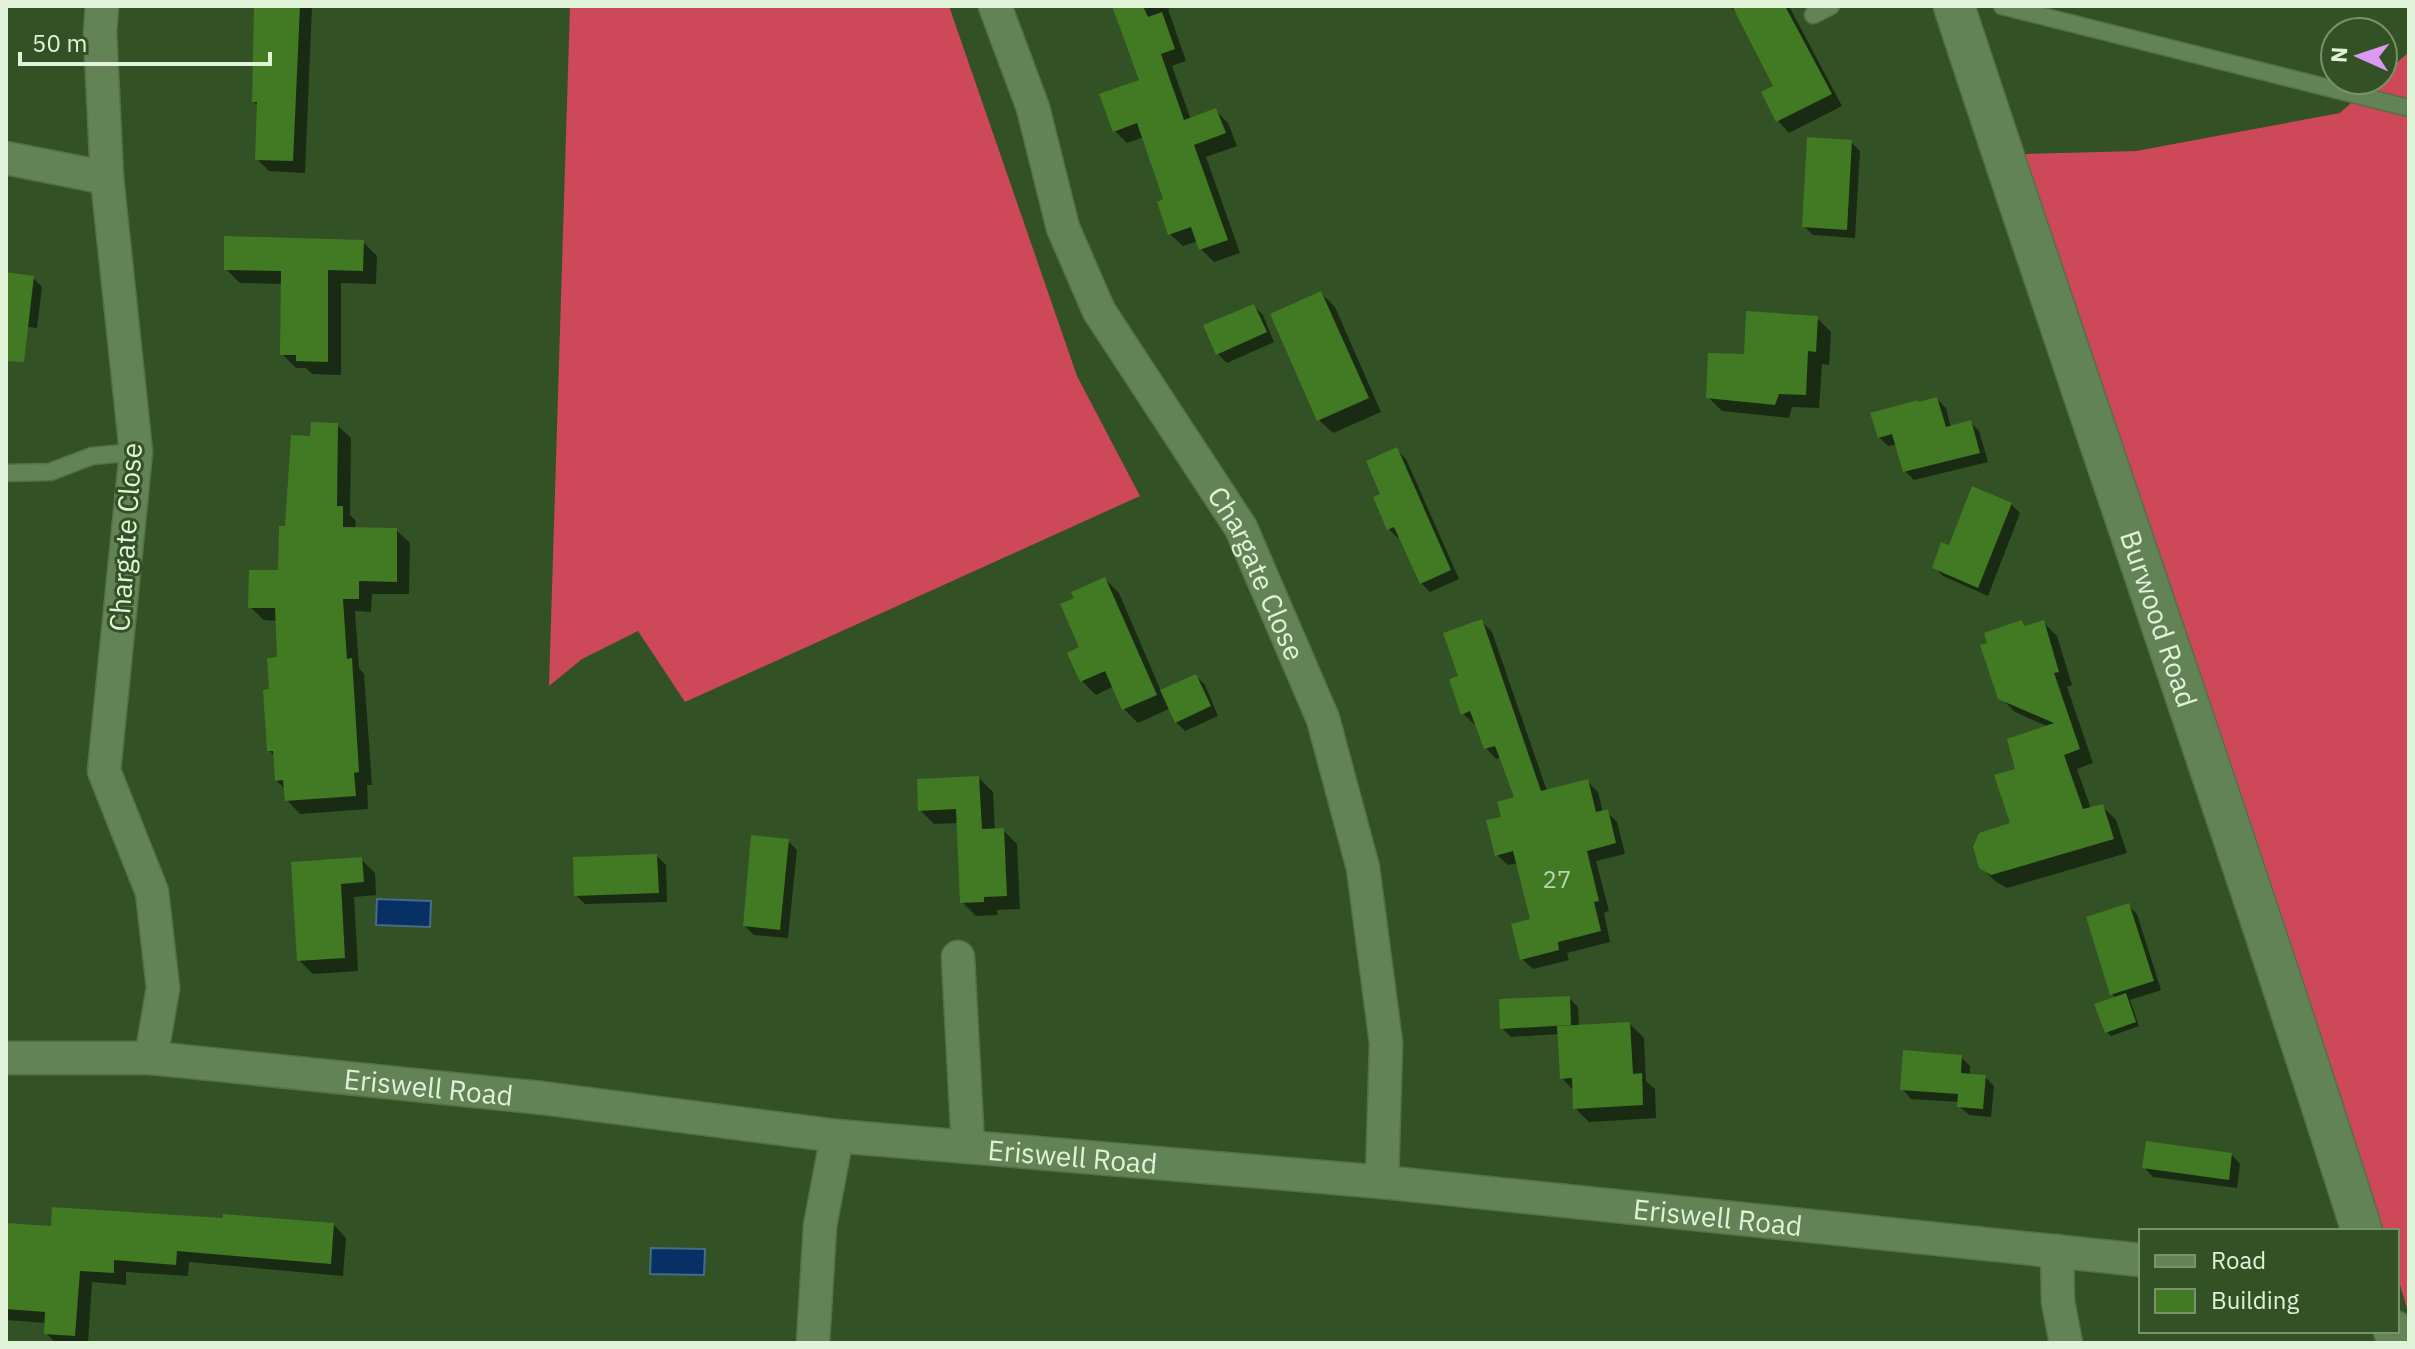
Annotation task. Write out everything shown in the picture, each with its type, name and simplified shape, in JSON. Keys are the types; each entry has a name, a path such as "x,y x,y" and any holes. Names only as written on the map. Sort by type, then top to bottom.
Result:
{"street":[{"name":"Chargate Close","path":"102,6 100,32 107,178 136,452 104,771 152,892 163,988 151,1058"},
{"name":"Chargate Close","path":"995,6 1033,108 1063,228 1099,311 1241,528 1323,719 1363,868 1386,1043 1382,1182"},
{"name":"Burwood Road","path":"1954,6 2306,1054 2361,1229"},
{"path":"6,158 107,178"},
{"path":"958,957 968,1146"},
{"name":"Eriswell Road","path":"6,1058 151,1058 542,1098 837,1136 1382,1182 2139,1260"},
{"path":"813,1343 820,1226 837,1136"},
{"path":"2057,1251 2058,1302 2066,1343"}],"lane":[{"path":"1813,15 1831,6"},
{"path":"2002,6 2409,108"},
{"path":"6,473 50,472 92,456 136,452"}],"shaded area":[{"path":"570,6 949,6 1077,376 1140,496 685,702 638,631 582,659 549,686"},
{"path":"2409,52 2409,1315 2399,1282 2399,1229 2382,1229 2327,1054 2024,154 2136,151 2340,113 2359,96 2399,96 2399,61"}],"water":[{"path":"377,899 431,901 430,927 376,925"},
{"path":"651,1248 705,1249 704,1275 650,1274"}],"building":[{"path":"254,6 300,6 293,161 255,160 257,102 252,102"},
{"path":"1112,6 1143,6 1148,17 1162,12 1175,49 1161,54 1184,120 1216,108 1226,133 1194,145 1228,240 1199,250 1191,227 1168,235 1157,202 1163,199 1137,123 1113,132 1099,94 1139,80"},
{"path":"1732,6 1785,6 1832,94 1776,122 1761,92 1773,86"},
{"path":"1807,137 1852,140 1847,230 1802,227"},
{"path":"224,236 364,240 363,271 328,270 328,362 296,361 296,355 280,355 281,271 224,270"},
{"path":"6,272 34,276 24,362 6,361"},
{"path":"1321,291 1369,398 1317,421 1270,314"},
{"path":"1254,304 1267,332 1216,355 1203,325"},
{"path":"1746,311 1818,316 1816,352 1808,351 1806,395 1779,394 1775,405 1706,398 1708,353 1744,354"},
{"path":"1937,397 1946,427 1971,420 1980,453 1903,472 1892,434 1878,438 1870,413"},
{"path":"311,422 338,423 337,506 343,506 343,527 397,528 397,582 359,581 359,599 343,599 347,659 352,658 359,772 354,773 356,796 285,801 283,780 275,781 273,751 267,751 263,690 269,689 267,658 277,657 275,608 248,608 249,570 278,570 279,526 285,526 291,435 310,436"},
{"path":"1397,447 1451,570 1420,584 1394,527 1387,530 1373,497 1380,494 1366,461"},
{"path":"1972,486 2012,503 1978,588 1932,568 1941,542 1949,545"},
{"path":"1105,577 1157,695 1122,710 1105,671 1080,682 1067,653 1079,647 1060,604 1074,598 1071,592"},
{"path":"1482,619 1541,791 1588,779 1596,812 1608,809 1616,843 1587,851 1599,901 1594,902 1601,931 1558,942 1559,950 1520,960 1511,924 1530,919 1513,851 1495,856 1486,820 1501,817 1497,802 1514,797 1495,746 1484,749 1470,711 1461,715 1449,679 1458,676 1443,633"},
{"path":"2021,620 2025,626 2044,620 2059,672 2054,673 2080,749 2064,755 2083,809 2103,804 2114,839 1991,875 1979,868 1973,847 1979,833 2010,823 1994,775 2015,769 2007,739 2054,723 1998,699 1980,645 1987,643 1984,633"},
{"path":"1196,674 1211,706 1175,723 1160,690"},
{"path":"979,776 982,829 1004,828 1007,896 984,897 984,902 960,903 956,809 918,811 917,779"},
{"path":"751,835 789,839 780,930 743,926"},
{"path":"657,854 659,893 574,896 573,857"},
{"path":"362,857 364,882 341,884 345,958 297,961 291,862"},
{"path":"2129,903 2154,981 2110,995 2086,917"},
{"path":"2126,993 2136,1022 2105,1033 2094,1004"},
{"path":"1570,996 1571,1025 1500,1029 1499,999"},
{"path":"1630,1022 1633,1074 1642,1073 1643,1105 1573,1109 1572,1078 1560,1079 1557,1026"},
{"path":"1903,1050 1962,1055 1961,1073 1986,1075 1983,1109 1957,1107 1958,1094 1900,1090"},
{"path":"2146,1141 2232,1153 2229,1180 2142,1168"},
{"path":"52,1207 223,1218 223,1214 334,1223 331,1264 177,1251 176,1265 114,1260 114,1273 80,1271 75,1336 44,1334 45,1312 6,1309 6,1223 51,1226"}]}
